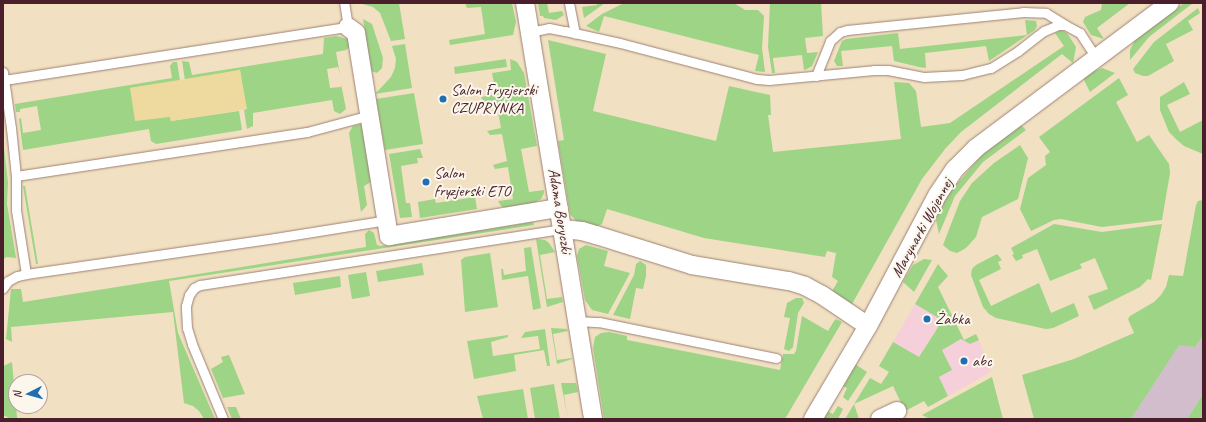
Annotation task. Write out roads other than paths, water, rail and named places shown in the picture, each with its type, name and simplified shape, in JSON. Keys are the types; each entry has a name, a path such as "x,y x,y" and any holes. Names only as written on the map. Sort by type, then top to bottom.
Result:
{"street":[{"name":"Adama Boryczki","path":"525,3 593,419"},
{"name":"Marynarki Wojennej","path":"813,419 868,326 938,194 955,169 976,148 1170,3"},
{"path":"348,27 356,33 389,236 559,208"},
{"path":"563,229 596,235 692,265 799,285 822,296 868,326"},
{"path":"880,419 897,411"}],"lane":[{"path":"26,274 16,210 16,176 4,76 348,27 344,3"},
{"path":"568,3 575,34"},
{"path":"816,76 830,41 840,32 847,30 1023,12 1046,13 1080,33 1096,58"},
{"path":"530,32 549,28 620,43 769,80 874,70 888,70 924,77 962,75 991,68 1018,51 1044,31 1053,26 1065,25"},
{"path":"16,176 307,132 370,115"},
{"path":"3,288 8,281 17,276 26,274 276,238 387,220"},
{"path":"223,419 192,344 188,328 186,306 189,295 194,288 200,285 563,229"},
{"path":"578,321 599,322 776,358"}],"place":[{"name":"Salon Fryzjerski CZUPRYNKA","path":"443,99"},
{"name":"Salon fryzjerski ETO","path":"426,182"},
{"name":"Żabka","path":"927,319"},
{"name":"abc","path":"964,361"}]}
